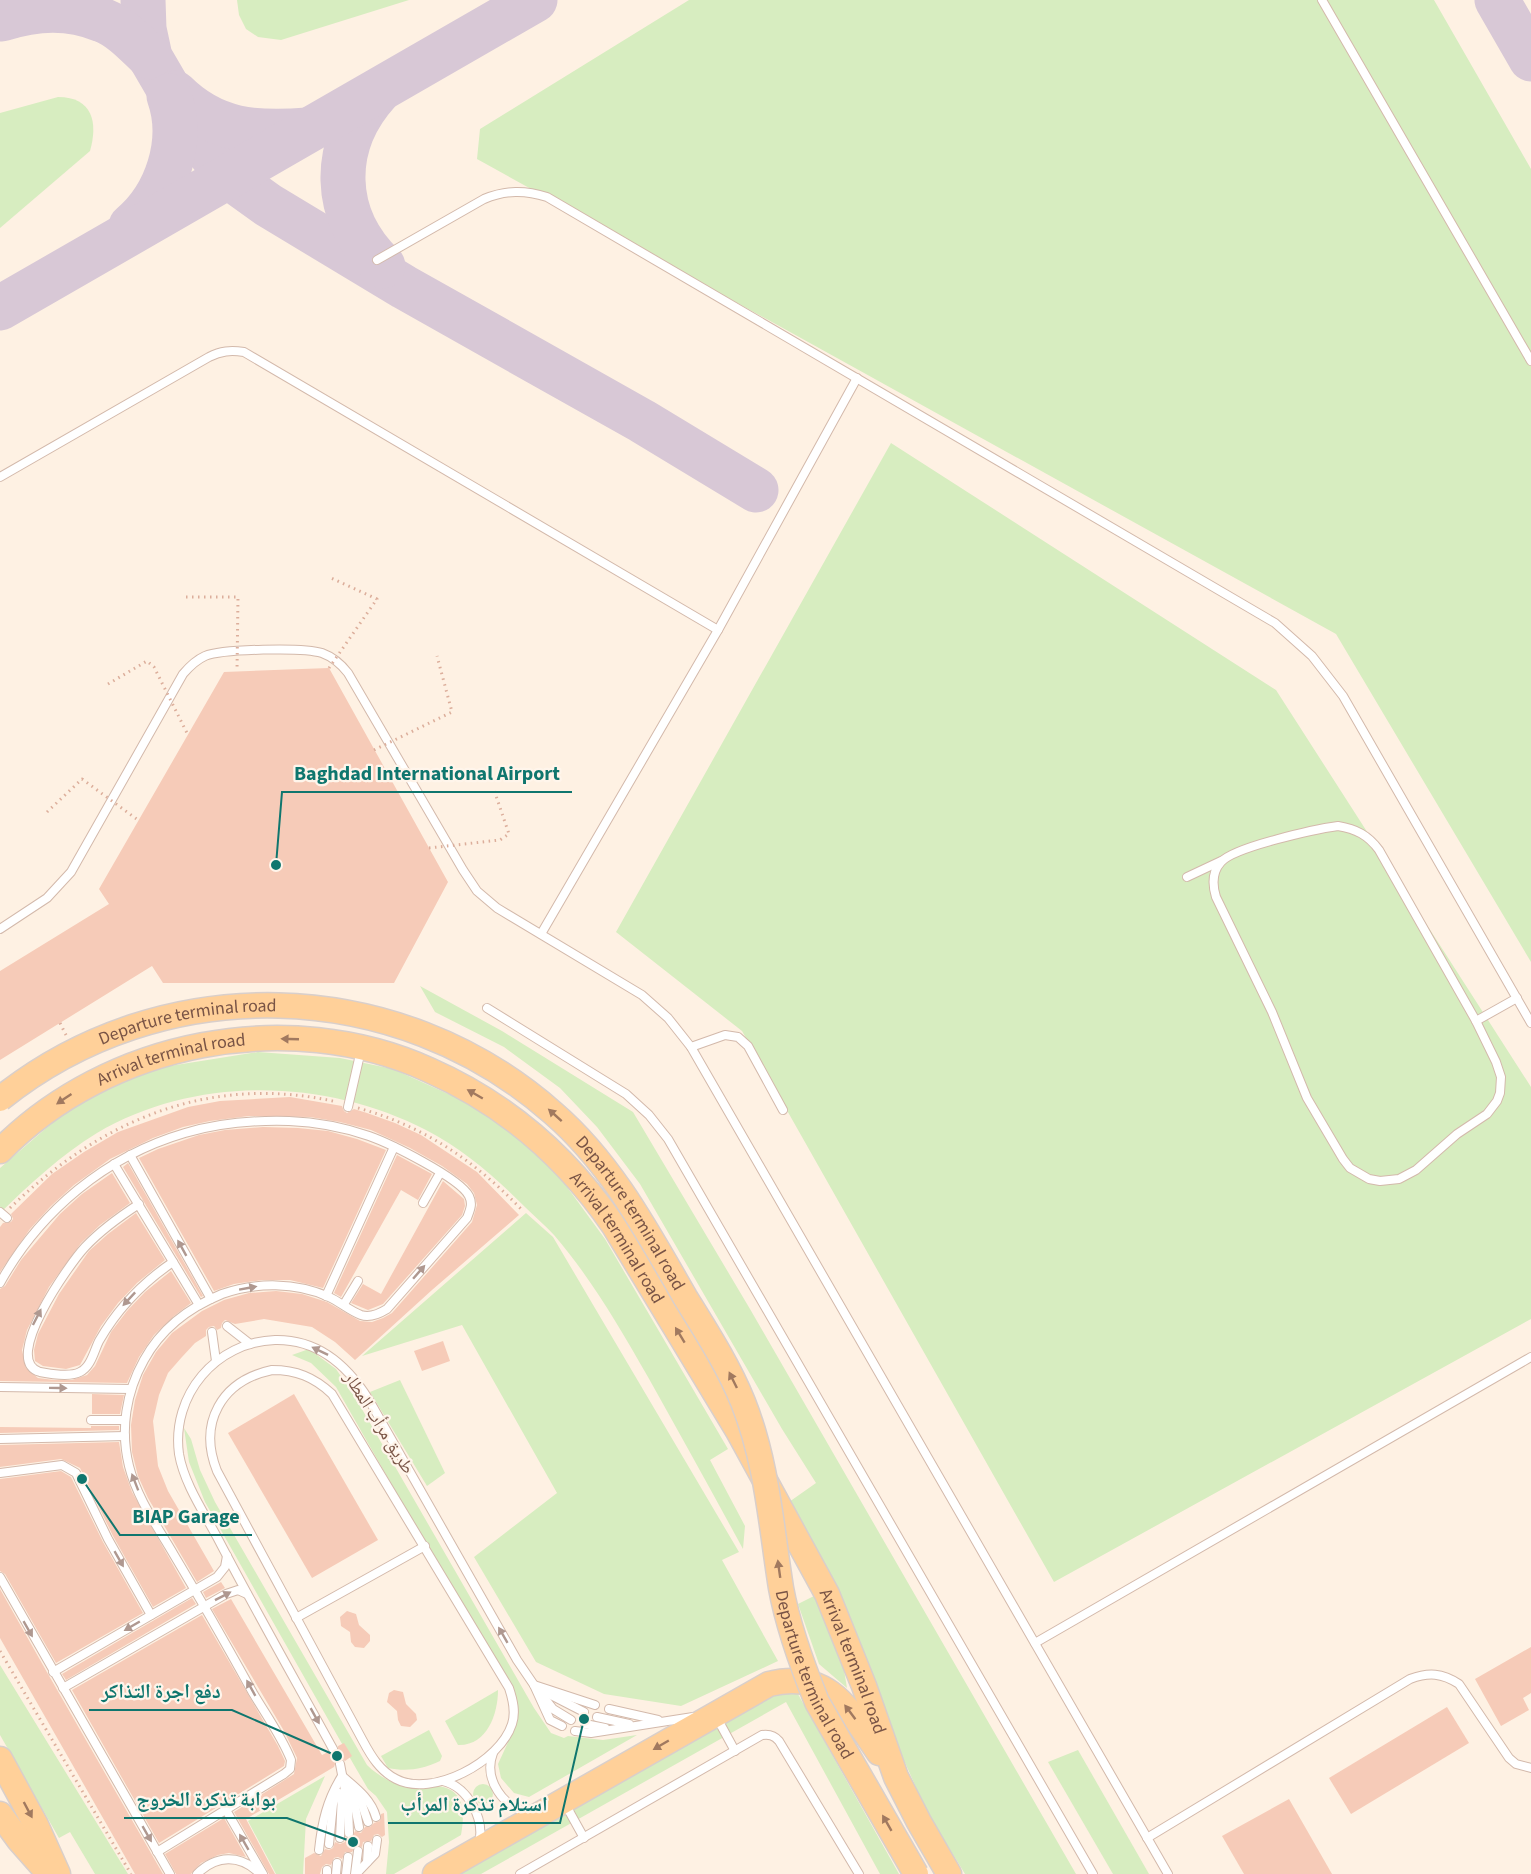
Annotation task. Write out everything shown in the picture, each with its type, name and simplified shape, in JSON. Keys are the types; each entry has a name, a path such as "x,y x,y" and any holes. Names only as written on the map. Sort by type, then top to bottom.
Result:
{"main road":[{"name":"Departure terminal road","path":"0,1099 44,1068 75,1050 130,1028 191,1012 262,1004 335,1010 374,1018 445,1042 520,1086 554,1113 585,1144 618,1186 726,1367 742,1399 760,1449 782,1591 796,1648 817,1702 916,1874"},
{"name":"Arrival terminal road","path":"0,1151 27,1126 74,1092 99,1078 155,1057 194,1047 243,1040 303,1040 362,1048 429,1069 492,1104 521,1124 548,1147 596,1199 738,1431 827,1594 864,1686 896,1777 918,1822 949,1874"},
{"path":"435,1874 768,1684 783,1680 814,1683 840,1699 896,1777"},
{"path":"0,1759 36,1825 58,1874"},
{"path":"0,1814 19,1840 50,1874"}],"lane":[{"path":"1322,0 1531,361"},
{"path":"376,260 484,199 509,191 535,193 559,203 1254,610 1294,639 1312,656 1343,696 1531,1023"},
{"path":"0,477 220,351 244,352 718,630"},
{"path":"541,934 718,630 857,378"},
{"path":"0,929 47,898 70,872 189,667 213,653 302,650 328,655 343,666 469,881 482,896 497,908 642,995 668,1018 691,1047 1168,1874"},
{"path":"1344,827 1362,833 1371,840 1379,850 1476,1022 1496,1062 1501,1077 1500,1093 1493,1108 1457,1134 1408,1175 1389,1181 1380,1181 1359,1174 1343,1160 1307,1098 1272,1012 1216,897 1214,877 1223,860 1240,850 1326,828 1344,827"},
{"path":"1187,877 1223,860"},
{"path":"1476,1022 1517,998"},
{"path":"487,1008 626,1094 649,1115 668,1139 1093,1874"},
{"path":"691,1047 725,1035 738,1037 748,1046 783,1110"},
{"path":"349,1106 362,1048"},
{"path":"0,1283 28,1239 46,1218 87,1182 130,1155 185,1133 219,1125 264,1121 299,1122 369,1136 440,1173 468,1194 471,1202 471,1210 467,1218 387,1309 379,1314 370,1316 360,1314 326,1296 292,1287 274,1286 238,1290 199,1305 170,1327 157,1341 138,1371 131,1389 125,1420 129,1464 134,1482 143,1502 205,1606 291,1760 287,1772 157,1852"},
{"path":"326,1296 394,1148"},
{"path":"130,1155 211,1299"},
{"path":"114,1164 199,1305"},
{"path":"423,1203 440,1173"},
{"path":"139,1204 103,1230 78,1255 57,1282 39,1312 25,1343 26,1362 36,1371 42,1372 73,1374 82,1371 122,1306 155,1275 173,1262"},
{"path":"344,1304 358,1281"},
{"path":"227,1326 250,1344"},
{"path":"212,1332 216,1361"},
{"name":"طريق مرأب المطار","path":"333,1749 247,1594 184,1472 178,1440 181,1416 189,1393 216,1361 250,1344 282,1340 305,1344 327,1354 352,1374 517,1660 534,1685 550,1720 562,1726"},
{"path":"1035,1643 1531,1357"},
{"path":"285,1370 311,1377 332,1394 425,1546 505,1682 514,1709 512,1726 493,1753 468,1770 443,1781 408,1784 396,1779 378,1765 363,1741 217,1471 212,1459 210,1439 212,1419 225,1395 246,1378 258,1373 285,1370"},
{"path":"0,1387 131,1389"},
{"path":"92,1420 125,1420"},
{"path":"0,1438 125,1436"},
{"path":"0,1473 62,1465 76,1473 108,1539 151,1615"},
{"path":"296,1618 425,1546"},
{"path":"53,1672 217,1577 225,1567 227,1556"},
{"path":"0,1577 170,1874"},
{"path":"63,1688 226,1594 238,1590 247,1594"},
{"path":"1148,1838 1410,1679 1423,1675 1436,1674 1448,1677 1459,1684 1509,1758 1516,1764 1531,1768"},
{"path":"534,1685 595,1705"},
{"path":"534,1685 569,1706 584,1712"},
{"path":"534,1685 553,1709 571,1720"},
{"path":"609,1709 662,1721"},
{"path":"575,1731 591,1733 715,1714 735,1751"},
{"path":"597,1717 636,1725"},
{"path":"585,1724 612,1729"},
{"path":"520,1874 762,1735 776,1737 859,1874"},
{"path":"493,1753 489,1768 490,1775 506,1801 525,1812 540,1814"},
{"path":"340,1764 348,1806 349,1833"},
{"path":"342,1776 366,1798 376,1817"},
{"path":"342,1776 361,1802 368,1822"},
{"path":"342,1776 355,1806 359,1827"},
{"path":"340,1838 342,1776"},
{"path":"329,1844 333,1804 342,1776"},
{"path":"319,1850 322,1822 327,1804 342,1776"},
{"path":"443,1781 461,1790 479,1819 481,1835 476,1851"},
{"path":"563,1801 584,1838"},
{"path":"226,1810 261,1874"},
{"path":"355,1874 375,1854 377,1840"},
{"path":"367,1862 368,1845"},
{"path":"355,1874 358,1851"},
{"path":"346,1874 348,1857"},
{"path":"197,1874 209,1863 223,1859 238,1859 251,1865 261,1874"},
{"path":"336,1874 337,1863"}],"path":[{"path":"329,668 377,599 331,578"},
{"path":"186,597 238,597 237,671"},
{"path":"374,750 452,712 437,656"},
{"path":"108,684 147,661 154,666 188,735"},
{"path":"47,813 82,779 138,820"},
{"path":"429,848 500,840 509,834 493,787"},
{"path":"4,1215 49,1172 80,1150 124,1124 150,1114 213,1098 250,1094 294,1095 349,1106 423,1132 487,1176 522,1210"},
{"path":"0,1651 131,1874"}],"green space":[{"path":"237,0 409,0 281,40 258,37 246,29 239,15"},
{"path":"689,0 1434,0 1531,169 1531,962 1336,634 477,159 480,129"},
{"path":"58,97 70,98 86,107 93,122 90,151 0,228 0,113"},
{"path":"891,443 1276,690 1531,1087 1531,1319 1054,1582 742,1031 616,932"},
{"path":"420,986 502,1031 633,1112 750,1309 1076,1874 965,1874 927,1812 789,1502 816,1483 782,1429 640,1184 597,1127 560,1088 504,1047 435,1012"},
{"path":"258,1052 340,1058 393,1069 475,1106 543,1154 605,1239 728,1449 710,1460 745,1526 743,1549 627,1340 568,1251 490,1174 453,1146 426,1130 387,1113 346,1100 304,1093 261,1090 218,1093 176,1101 135,1114 97,1133 58,1160 0,1213 0,1168 59,1117 106,1089 157,1068"},
{"path":"526,1213 553,1237 739,1552 722,1560 778,1661 681,1706 604,1694 536,1662 474,1557 557,1493 462,1325 362,1356"},
{"path":"309,1349 336,1369 355,1397 534,1708 551,1733 564,1738 568,1736 603,1740 637,1735 529,1797 514,1793 501,1778 498,1764 515,1727 511,1694 336,1387 311,1363 292,1355"},
{"path":"400,1380 445,1473 427,1486 370,1392"},
{"path":"184,1428 191,1439 200,1470 215,1502 367,1765 384,1778 398,1784 446,1788 458,1796 463,1818 461,1835 394,1874 386,1874 389,1842 387,1812 368,1789 205,1502 189,1462"},
{"path":"816,1595 842,1658 847,1688 819,1664 798,1604"},
{"path":"0,1665 128,1874 95,1874 70,1832 59,1838 0,1735"},
{"path":"781,1681 794,1687 899,1874 880,1874 786,1702 481,1874 443,1874"},
{"path":"498,1690 496,1709 489,1727 476,1740 458,1745 445,1721"},
{"path":"429,1730 442,1756 440,1761 415,1769 388,1768 381,1756"},
{"path":"1078,1750 1149,1874 1113,1874 1048,1762"},
{"path":"325,1776 306,1819 303,1874 276,1874 248,1821"},
{"path":"483,1784 490,1787 493,1794 490,1801 483,1804 476,1801 473,1794 476,1787"}],"building":[{"path":"329,668 448,882 394,983 163,983 152,966 0,1060 0,971 109,904 99,889 224,672"},
{"path":"290,1097 342,1106 347,1113 354,1109 421,1135 477,1172 519,1215 355,1360 335,1342 312,1327 264,1319 235,1324 225,1320 221,1328 217,1330 214,1326 209,1327 206,1330 206,1336 195,1343 182,1357 168,1373 159,1395 153,1421 158,1466 168,1491 214,1571 197,1582 148,1498 138,1476 132,1452 131,1425 135,1400 143,1375 156,1352 172,1333 202,1311 224,1300 249,1293 276,1291 302,1294 327,1302 360,1321 372,1322 383,1318 392,1313 472,1222 477,1205 474,1193 467,1184 442,1166 371,1130 310,1117 249,1116 183,1127 153,1138 110,1159 74,1185 51,1206 30,1229 0,1272 0,1227 3,1223 11,1222 13,1219 11,1214 52,1174 118,1132 188,1107 220,1101"},
{"path":"263,1127 328,1131 386,1150 323,1288 290,1280 262,1280 234,1284 214,1291 139,1158 199,1135"},
{"path":"397,1155 432,1174 418,1200 401,1190 341,1297 334,1293"},
{"path":"128,1163 203,1296 201,1297 123,1167"},
{"path":"112,1173 130,1203 100,1225 81,1243 49,1287 27,1330 22,1350 26,1368 38,1378 54,1380 72,1380 87,1375 95,1366 111,1332 127,1311 145,1292 171,1271 191,1303 154,1335 139,1357 127,1383 0,1381 0,1289 5,1286 21,1260 60,1214 82,1194"},
{"path":"443,1181 464,1199 465,1206 462,1215 383,1304 368,1310 351,1303 363,1284 381,1294"},
{"path":"136,1213 165,1260 137,1283 118,1303 101,1326 80,1365 66,1369 43,1366 35,1361 34,1350 38,1334 59,1294 89,1251"},
{"path":"443,1341 450,1361 422,1371 414,1351"},
{"path":"92,1394 124,1395 120,1414 92,1414"},
{"path":"294,1394 378,1540 312,1578 228,1433"},
{"path":"91,1426 119,1426 119,1430 0,1433 0,1427 91,1428"},
{"path":"119,1442 123,1467 132,1492 186,1588 153,1607 113,1536 80,1468 61,1459 0,1467 0,1445"},
{"path":"61,1471 71,1477 103,1542 143,1613 56,1663 5,1574 0,1571 0,1479"},
{"path":"221,1582 225,1588 206,1598 203,1592"},
{"path":"0,1589 163,1874 135,1874 0,1638"},
{"path":"192,1598 196,1604 66,1680 62,1674"},
{"path":"231,1599 322,1755 328,1752 335,1754 338,1752 338,1746 344,1743 352,1756 345,1761 341,1758 337,1759 334,1767 246,1819 275,1874 269,1874 234,1812 294,1774 297,1758 284,1731 212,1609"},
{"path":"347,1611 356,1614 359,1625 370,1635 370,1641 364,1648 355,1647 351,1642 350,1632 341,1626 340,1617"},
{"path":"202,1615 285,1761 284,1766 159,1843 72,1690"},
{"path":"1531,1647 1531,1693 1523,1698 1529,1710 1501,1726 1475,1679"},
{"path":"394,1690 403,1692 406,1704 416,1714 417,1720 410,1727 401,1726 397,1711 387,1702 389,1693"},
{"path":"1447,1707 1469,1743 1351,1814 1329,1778"},
{"path":"1289,1799 1332,1874 1244,1874 1222,1836"},
{"path":"384,1813 385,1835 382,1837 378,1834 374,1835 371,1841 363,1842 362,1847 356,1845 352,1852 345,1852 342,1859 334,1858 331,1865 326,1864 322,1867 320,1874 305,1874 305,1858 314,1853 321,1856 325,1849 333,1848 335,1842 340,1844 345,1842 346,1838 352,1838 355,1831 361,1833 365,1827 370,1827 380,1821 381,1814"},
{"path":"224,1818 246,1857 229,1853 218,1855 201,1863 191,1874 176,1874 165,1854"}],"taxiway":[{"path":"143,0 144,29 150,57 196,136 229,177 268,205 404,287 642,421 756,490"},
{"path":"0,308 535,0"},
{"path":"1497,0 1531,59"},
{"path":"2,19 14,15 52,10 90,15 116,27 150,57"},
{"path":"378,92 362,113 351,135 345,157 343,180 346,203 354,225 366,246 383,266"},
{"path":"175,93 205,116 237,128 271,131 308,130"},
{"path":"131,226 144,214 154,199 169,167 174,149 175,131 169,96"}],"place":[{"name":"Baghdad International Airport","path":"276,865"},
{"name":"BIAP Garage","path":"82,1479"},
{"name":"استلام تذكرة المرأب","path":"584,1719"},
{"name":"دفع اجرة التذاكر","path":"337,1756"},
{"name":"بوابة تذكرة الخروج","path":"353,1842"}]}
